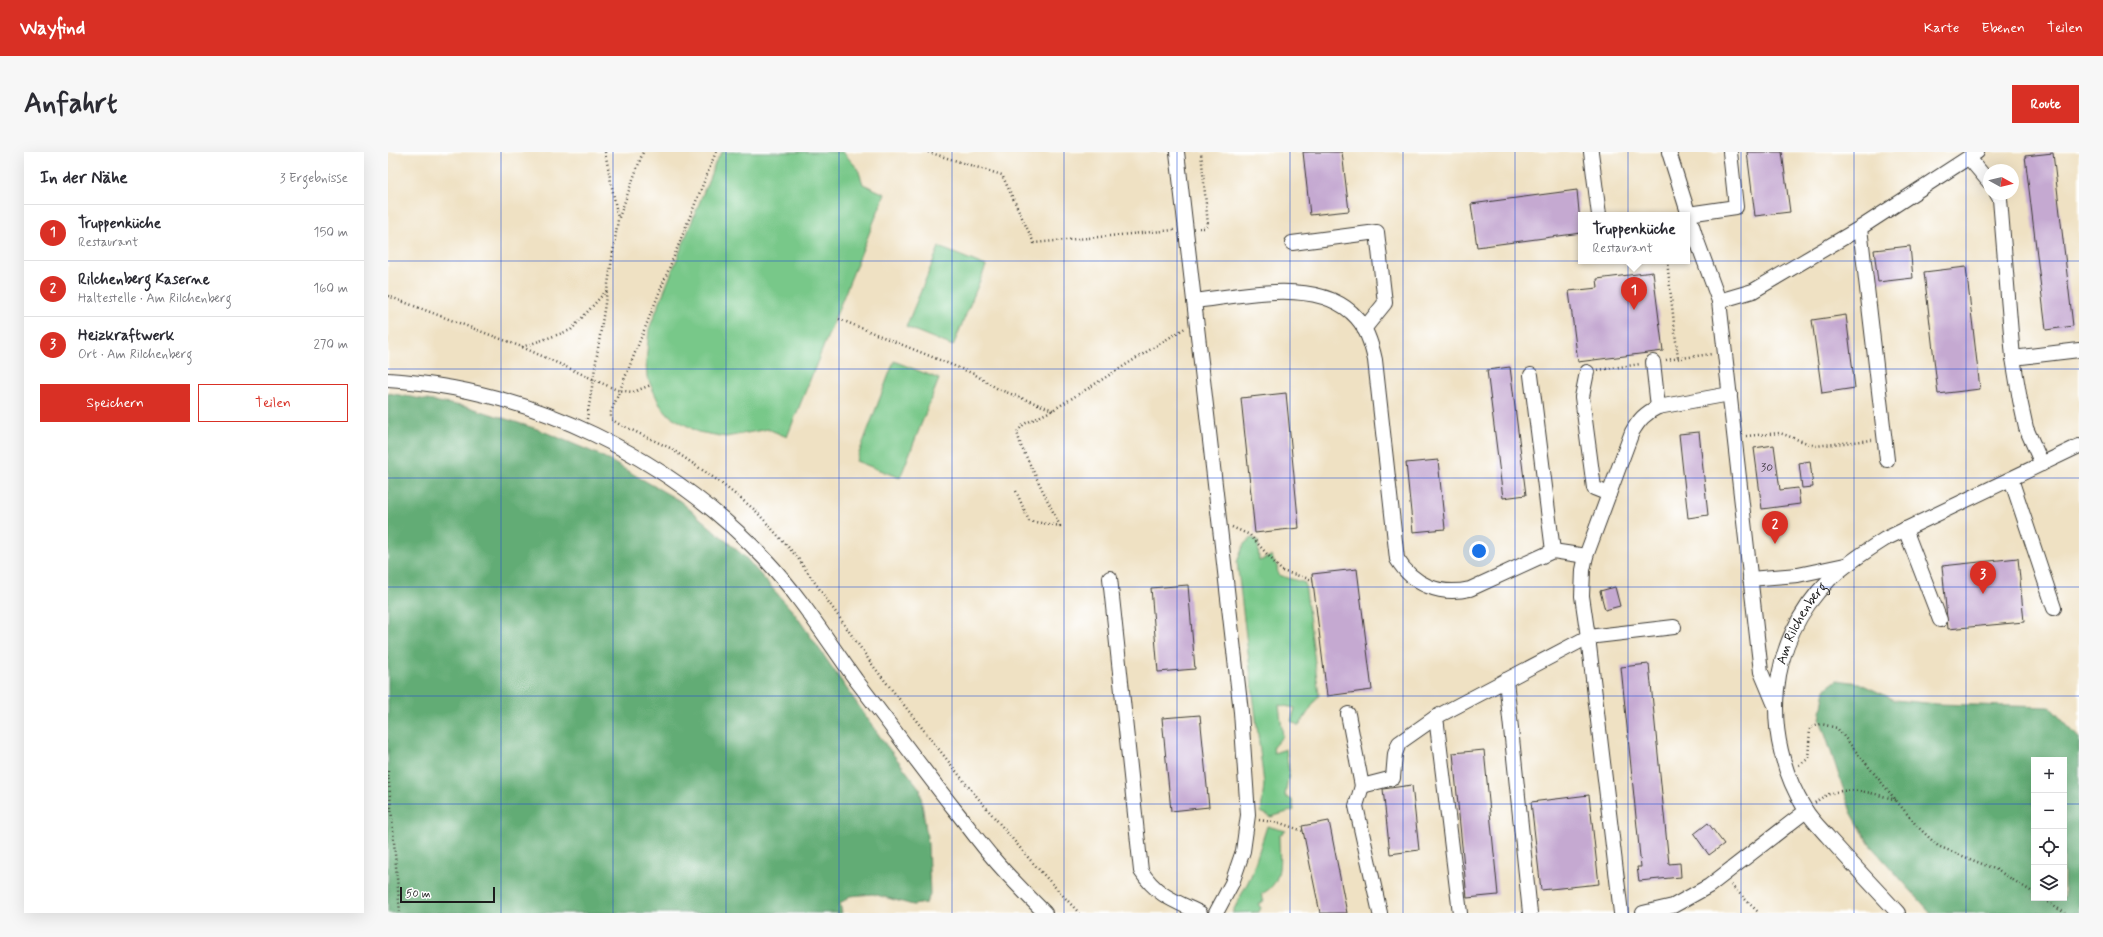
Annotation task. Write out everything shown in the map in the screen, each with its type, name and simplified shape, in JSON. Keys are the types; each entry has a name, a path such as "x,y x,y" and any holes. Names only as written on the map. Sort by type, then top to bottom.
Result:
{"street":[{"path":"1177,152 1241,712 1248,819 1243,851 1232,883 1216,913"},
{"path":"1591,152 1599,212"},
{"path":"1669,152 1687,212"},
{"path":"1690,214 1736,207 1730,152"},
{"path":"1719,301 1753,291 1860,228 1973,155 1983,172"},
{"path":"2000,200 2013,358 2026,428 2042,464"},
{"path":"1690,226 1692,238 1719,301 1761,672 1775,705"},
{"path":"1860,228 1888,460"},
{"path":"1292,243 1377,232 1386,303 1364,329"},
{"path":"1194,301 1283,292 1307,293 1337,301 1358,318 1371,343 1375,360 1397,559 1405,571 1417,581 1429,587 1443,591 1456,592 1470,589 1554,551 1586,556"},
{"path":"2013,358 2079,350"},
{"path":"1653,362 1658,408"},
{"path":"1587,372 1582,397 1594,488 1609,494"},
{"path":"1531,375 1554,551"},
{"path":"388,380 451,387 492,396 584,429 617,446 683,487 717,513 767,561 803,606 896,734 988,852 1045,913"},
{"path":"1621,913 1582,583 1586,556 1632,432 1638,421 1647,412 1658,408 1730,394"},
{"name":"Am Rilchenberg","path":"1898,913 1806,811 1787,773 1778,741 1775,705 1780,669 1796,627 1818,593 1830,580 1864,552 1905,529 2079,446"},
{"path":"2011,479 2054,608"},
{"path":"1905,529 1940,620"},
{"path":"1750,579 1798,575 1849,564"},
{"path":"1110,578 1141,871 1150,885 1164,896 1200,913"},
{"path":"1362,786 1393,778 1395,754 1399,743 1436,717 1588,637 1674,626"},
{"path":"1506,680 1530,913"},
{"path":"1348,714 1362,786 1356,806 1380,913"},
{"path":"1436,717 1460,913"},
{"path":"1643,913 1673,906 1709,886 1806,811"}],"path":[{"path":"605,152 618,220"},
{"path":"584,429 588,416 594,380 618,220 643,152"},
{"path":"716,152 611,412 611,419 670,448 717,480 756,510 796,557 874,667 967,785 1032,862 1079,913"},
{"path":"928,152 1002,175 1034,243 1205,228 1208,225 1201,152"},
{"path":"1667,264 1678,359"},
{"path":"522,347 571,330 608,290"},
{"path":"388,296 522,347 594,380 620,390 633,392 651,386"},
{"path":"839,319 974,374 998,389 1053,410"},
{"path":"1016,490 1029,521 1060,526 1021,446 1017,432 1024,424 1053,410 1196,322"},
{"path":"1735,438 1780,433 1815,446 1885,438"},
{"path":"1219,521 1250,535 1282,571 1313,580"},
{"path":"1787,773 1808,759 1810,728 1821,724 1837,728 1917,826 1938,846 1997,870 2031,891"},
{"path":"388,771 400,913"},
{"path":"1806,811 1821,798 1849,789 1869,792 1896,800"},
{"path":"1248,819 1280,823 1294,829 1303,830"},
{"path":"1722,876 1758,913"},
{"path":"2047,901 2065,913"}],"green space":[{"path":"722,152 843,152 858,169 863,184 885,194 787,437 768,429 726,437 698,432 670,416 660,405 647,377 646,363 649,329 716,161"},
{"path":"939,247 986,266 953,346 906,327"},
{"path":"894,361 939,379 900,478 856,461"},
{"path":"388,393 472,408 540,430 600,455 680,501 745,557 795,614 883,741 920,789 928,844 930,894 926,903 913,905 873,894 850,896 840,904 842,913 388,913"},
{"path":"1251,538 1258,540 1259,561 1271,556 1277,566 1278,575 1305,583 1319,695 1299,726 1291,721 1295,708 1279,705 1283,736 1273,747 1274,753 1286,749 1289,772 1285,796 1292,800 1294,810 1271,817 1261,812 1264,784 1237,562 1244,544"},
{"path":"1837,680 1859,683 1895,700 1937,704 2050,707 2079,738 2079,913 1931,913 1870,845 1851,812 1820,719 1825,689"},
{"path":"1267,826 1286,831 1279,836 1280,861 1277,877 1274,884 1261,894 1264,901 1258,904 1261,908 1259,912 1232,913 1251,876"}],"building":[{"path":"1303,152 1342,152 1349,211 1310,215"},
{"path":"1747,152 1782,152 1790,212 1755,216"},
{"path":"2053,153 2073,326 2046,330 2025,156"},
{"path":"1577,190 1579,212 1578,233 1477,247 1471,204"},
{"path":"1910,246 1913,278 1878,282 1874,250"},
{"path":"1966,267 1980,389 1938,394 1924,272"},
{"path":"1653,272 1663,351 1578,362 1569,291 1598,288 1597,279"},
{"path":"1846,315 1855,388 1822,393 1812,320"},
{"path":"1510,367 1526,495 1503,498 1487,370"},
{"path":"1286,393 1299,528 1255,533 1241,398"},
{"path":"1699,432 1708,515 1688,518 1679,434"},
{"path":"1774,445 1780,490 1798,488 1800,504 1762,509 1754,448"},
{"path":"1438,460 1445,529 1413,532 1406,463"},
{"path":"1810,461 1813,487 1802,488 1799,463"},
{"path":"2018,558 2024,622 1948,629 1942,566"},
{"path":"1357,569 1372,690 1327,696 1312,574"},
{"path":"1188,585 1195,669 1158,672 1151,588"},
{"path":"1615,587 1620,606 1605,610 1600,591"},
{"path":"1649,664 1669,864 1680,863 1681,877 1639,881 1637,867 1641,867 1621,667"},
{"path":"1200,715 1209,807 1171,811 1162,718"},
{"path":"1484,750 1498,895 1467,898 1453,753"},
{"path":"1412,785 1419,850 1390,854 1383,789"},
{"path":"1589,795 1599,884 1541,890 1531,802"},
{"path":"1329,821 1347,913 1320,913 1302,826"},
{"path":"1708,823 1724,844 1709,855 1694,834"}],"place":[{"name":"Truppenküche","path":"1634,310"},
{"name":"Rilchenberg Kaserne","path":"1775,544"},
{"name":"Heizkraftwerk","path":"1983,594"}]}
